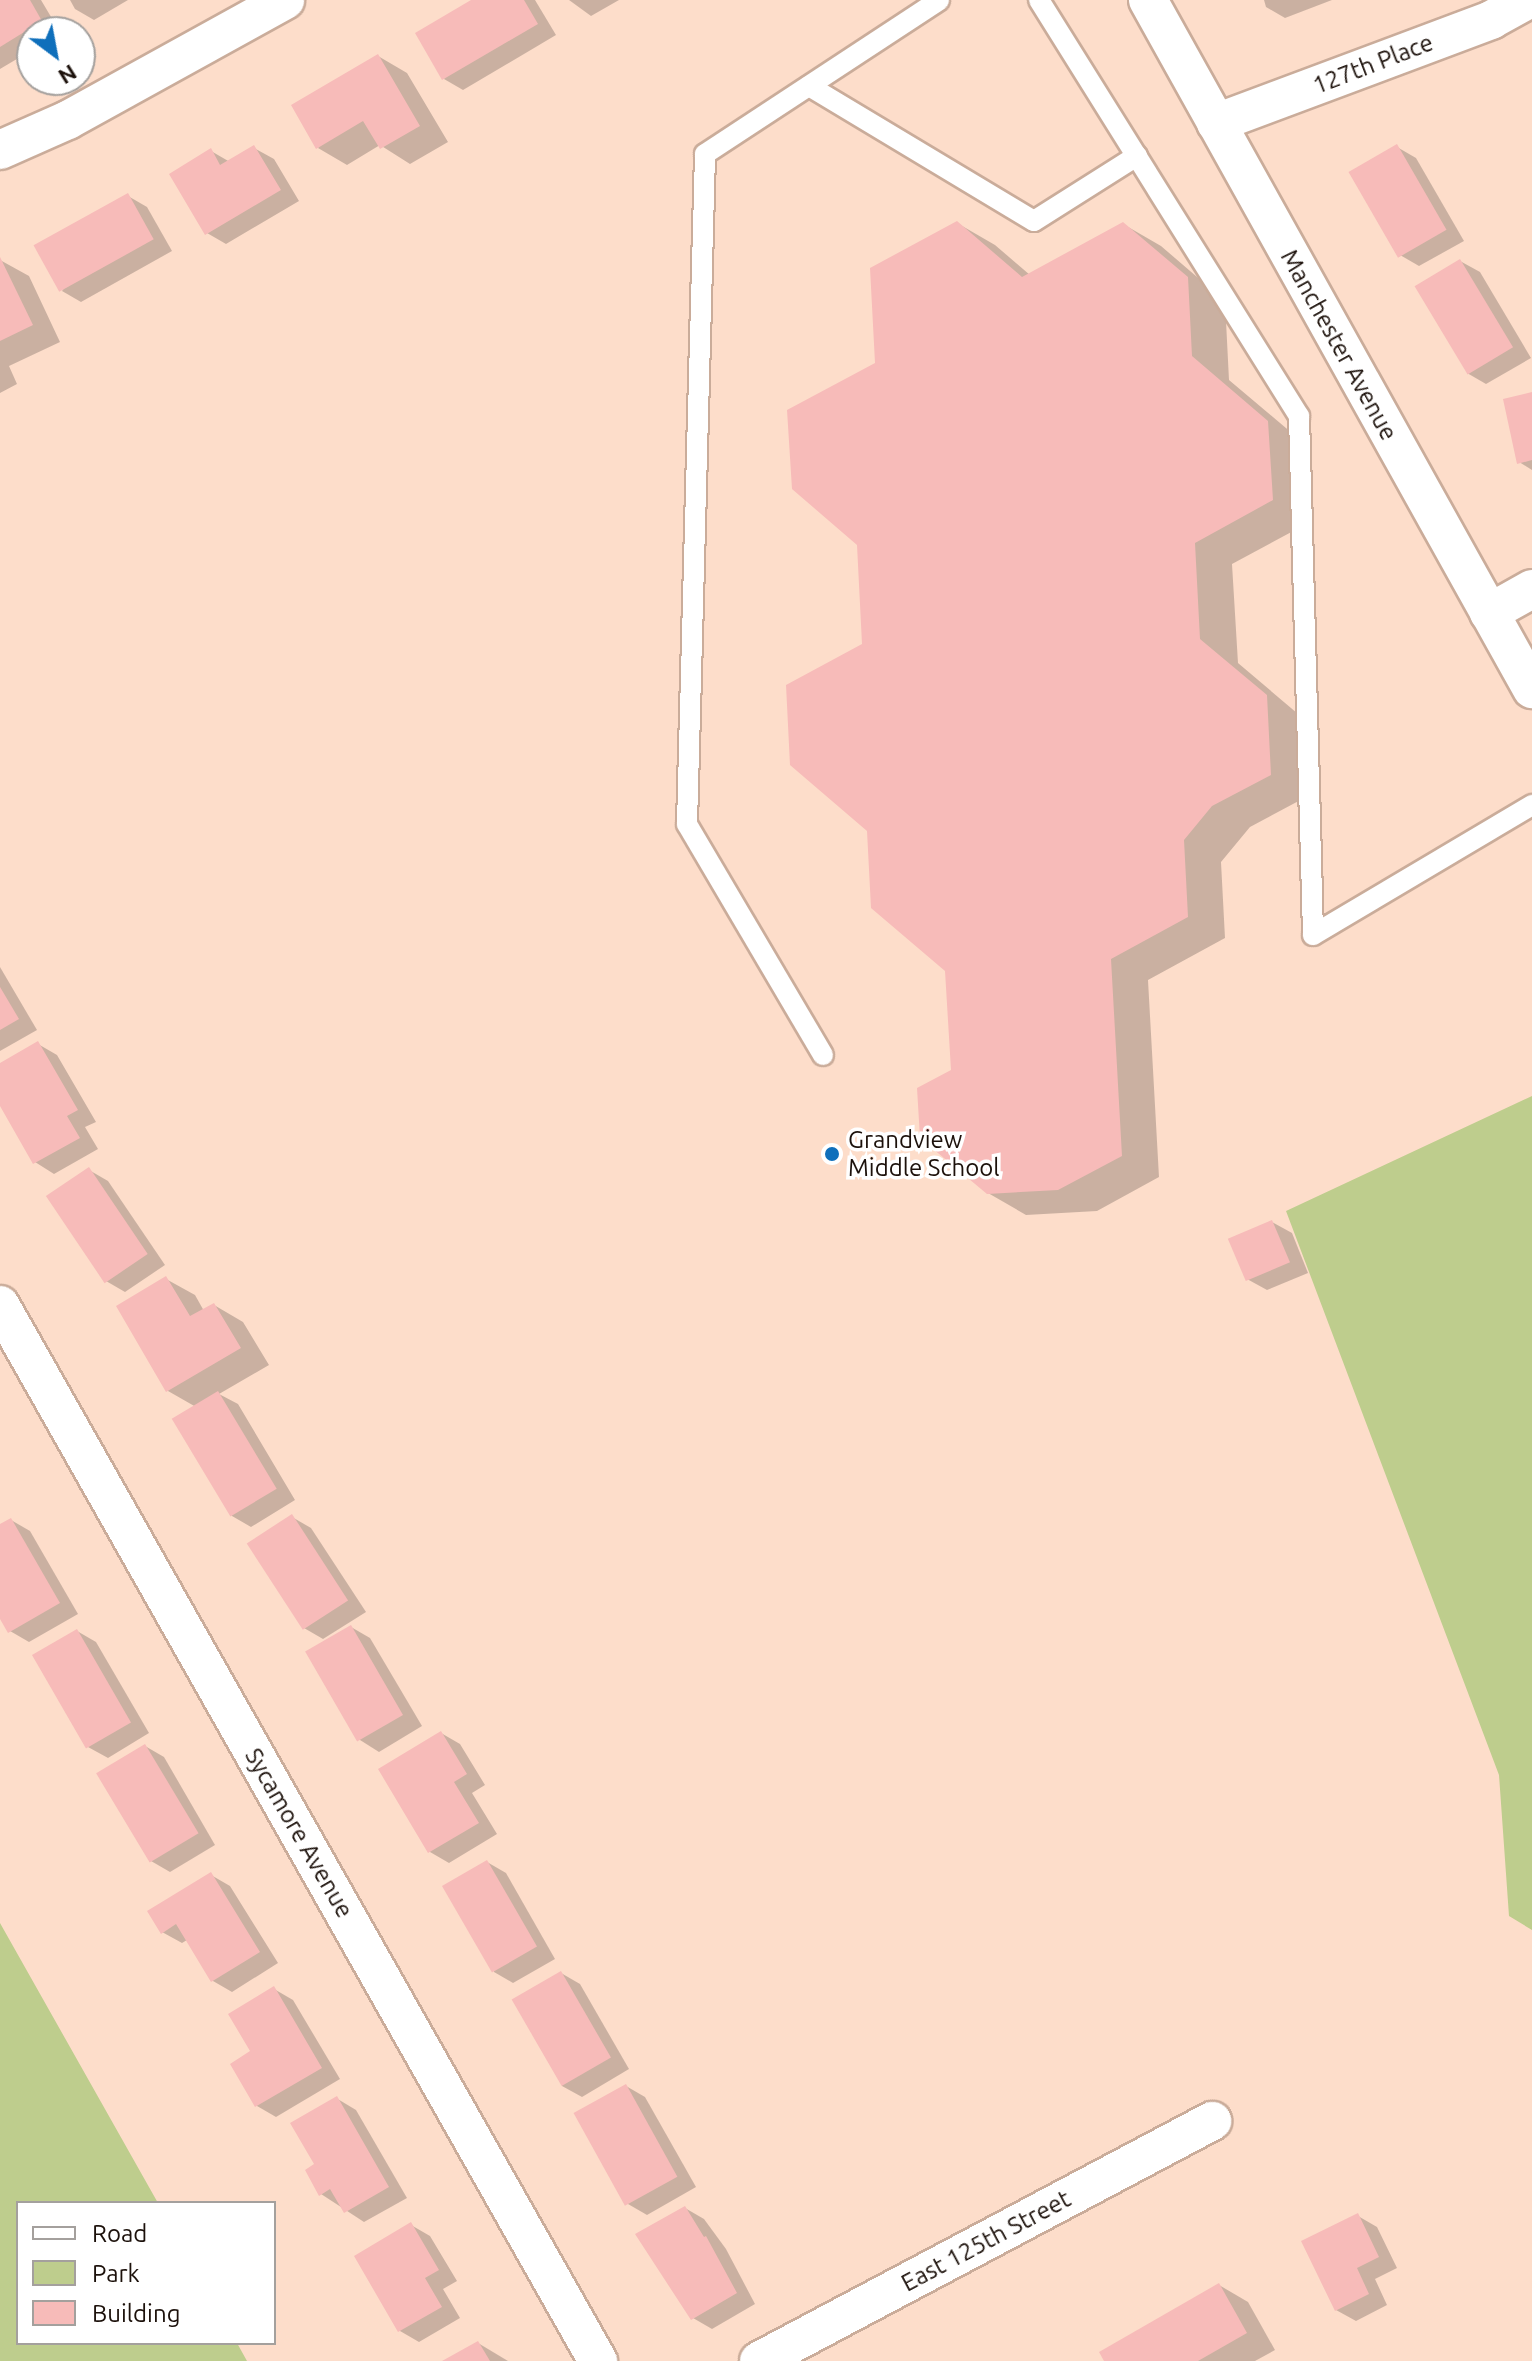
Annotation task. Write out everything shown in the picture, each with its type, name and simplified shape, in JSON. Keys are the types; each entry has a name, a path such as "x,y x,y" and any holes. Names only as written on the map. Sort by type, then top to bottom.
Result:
{"street":[{"path":"0,150 68,120 285,0"},
{"name":"Manchester Avenue","path":"1148,0 1532,689"},
{"name":"127th Place","path":"1216,123 1491,20 1527,0"},
{"path":"1489,613 1532,589"},
{"name":"Sycamore Avenue","path":"0,1305 598,2361"},
{"name":"East 125th Street","path":"759,2361 1212,2121"}],"lane":[{"path":"823,1055 687,824 705,154 939,0"},
{"path":"1039,0 1299,416 1313,935 1532,805"},
{"path":"809,86 1034,221 1137,156"}],"green space":[{"path":"1532,1096 1532,1930 1509,1916 1499,1775 1286,1211"},
{"path":"0,1923 157,2201 16,2201 16,2345 238,2345 247,2361 0,2361"}],"building":[{"path":"0,0 30,0 39,16 16,16 16,37 0,47"},
{"path":"471,0 524,0 538,24 442,80 415,33"},
{"path":"378,54 420,126 380,149 363,121 316,149 291,105"},
{"path":"1397,144 1446,230 1398,258 1349,172"},
{"path":"254,145 281,190 205,235 169,174 211,148 220,165"},
{"path":"128,193 154,239 59,292 34,245"},
{"path":"957,221 1022,277 1123,222 1188,277 1192,356 1268,421 1273,500 1195,543 1200,639 1267,695 1271,775 1212,806 1184,840 1188,917 1111,959 1122,1156 1058,1190 987,1194 920,1138 917,1088 951,1070 945,971 871,908 867,831 790,765 786,685 862,644 857,545 792,489 787,410 875,363 870,268"},
{"path":"0,257 33,325 0,341"},
{"path":"1460,259 1513,347 1468,375 1415,286"},
{"path":"1532,392 1532,460 1517,464 1503,399"},
{"path":"0,987 19,1019 0,1030"},
{"path":"38,1041 78,1110 67,1116 80,1138 33,1164 0,1106 0,1063"},
{"path":"89,1167 148,1254 105,1283 46,1196"},
{"path":"1272,1220 1290,1262 1246,1281 1228,1239"},
{"path":"166,1276 190,1316 214,1303 241,1348 166,1392 116,1306"},
{"path":"218,1391 277,1489 230,1517 172,1419"},
{"path":"292,1514 348,1600 303,1630 247,1543"},
{"path":"11,1518 60,1603 8,1633 0,1619 0,1524"},
{"path":"351,1625 403,1715 357,1742 305,1652"},
{"path":"77,1629 131,1723 86,1749 32,1655"},
{"path":"441,1731 467,1774 454,1782 479,1823 428,1853 378,1769"},
{"path":"145,1744 199,1833 150,1863 96,1773"},
{"path":"487,1860 537,1947 492,1973 442,1886"},
{"path":"211,1872 260,1952 211,1982 176,1924 161,1934 147,1911"},
{"path":"561,1971 611,2058 562,2086 512,2000"},
{"path":"274,1986 322,2068 255,2107 230,2064 250,2051 228,2014"},
{"path":"626,2084 677,2177 625,2206 574,2113"},
{"path":"337,2096 389,2187 344,2213 330,2189 319,2196 305,2170 314,2164 290,2123"},
{"path":"685,2206 706,2236 737,2293 691,2320 635,2234"},
{"path":"1358,2213 1379,2257 1357,2268 1369,2294 1335,2311 1301,2241"},
{"path":"411,2222 439,2270 425,2278 442,2307 398,2332 354,2256"},
{"path":"1219,2283 1247,2333 1198,2361 1104,2361 1099,2352"},
{"path":"478,2341 490,2361 442,2361"}],"place":[{"name":"Grandview Middle School","path":"832,1154"}]}
